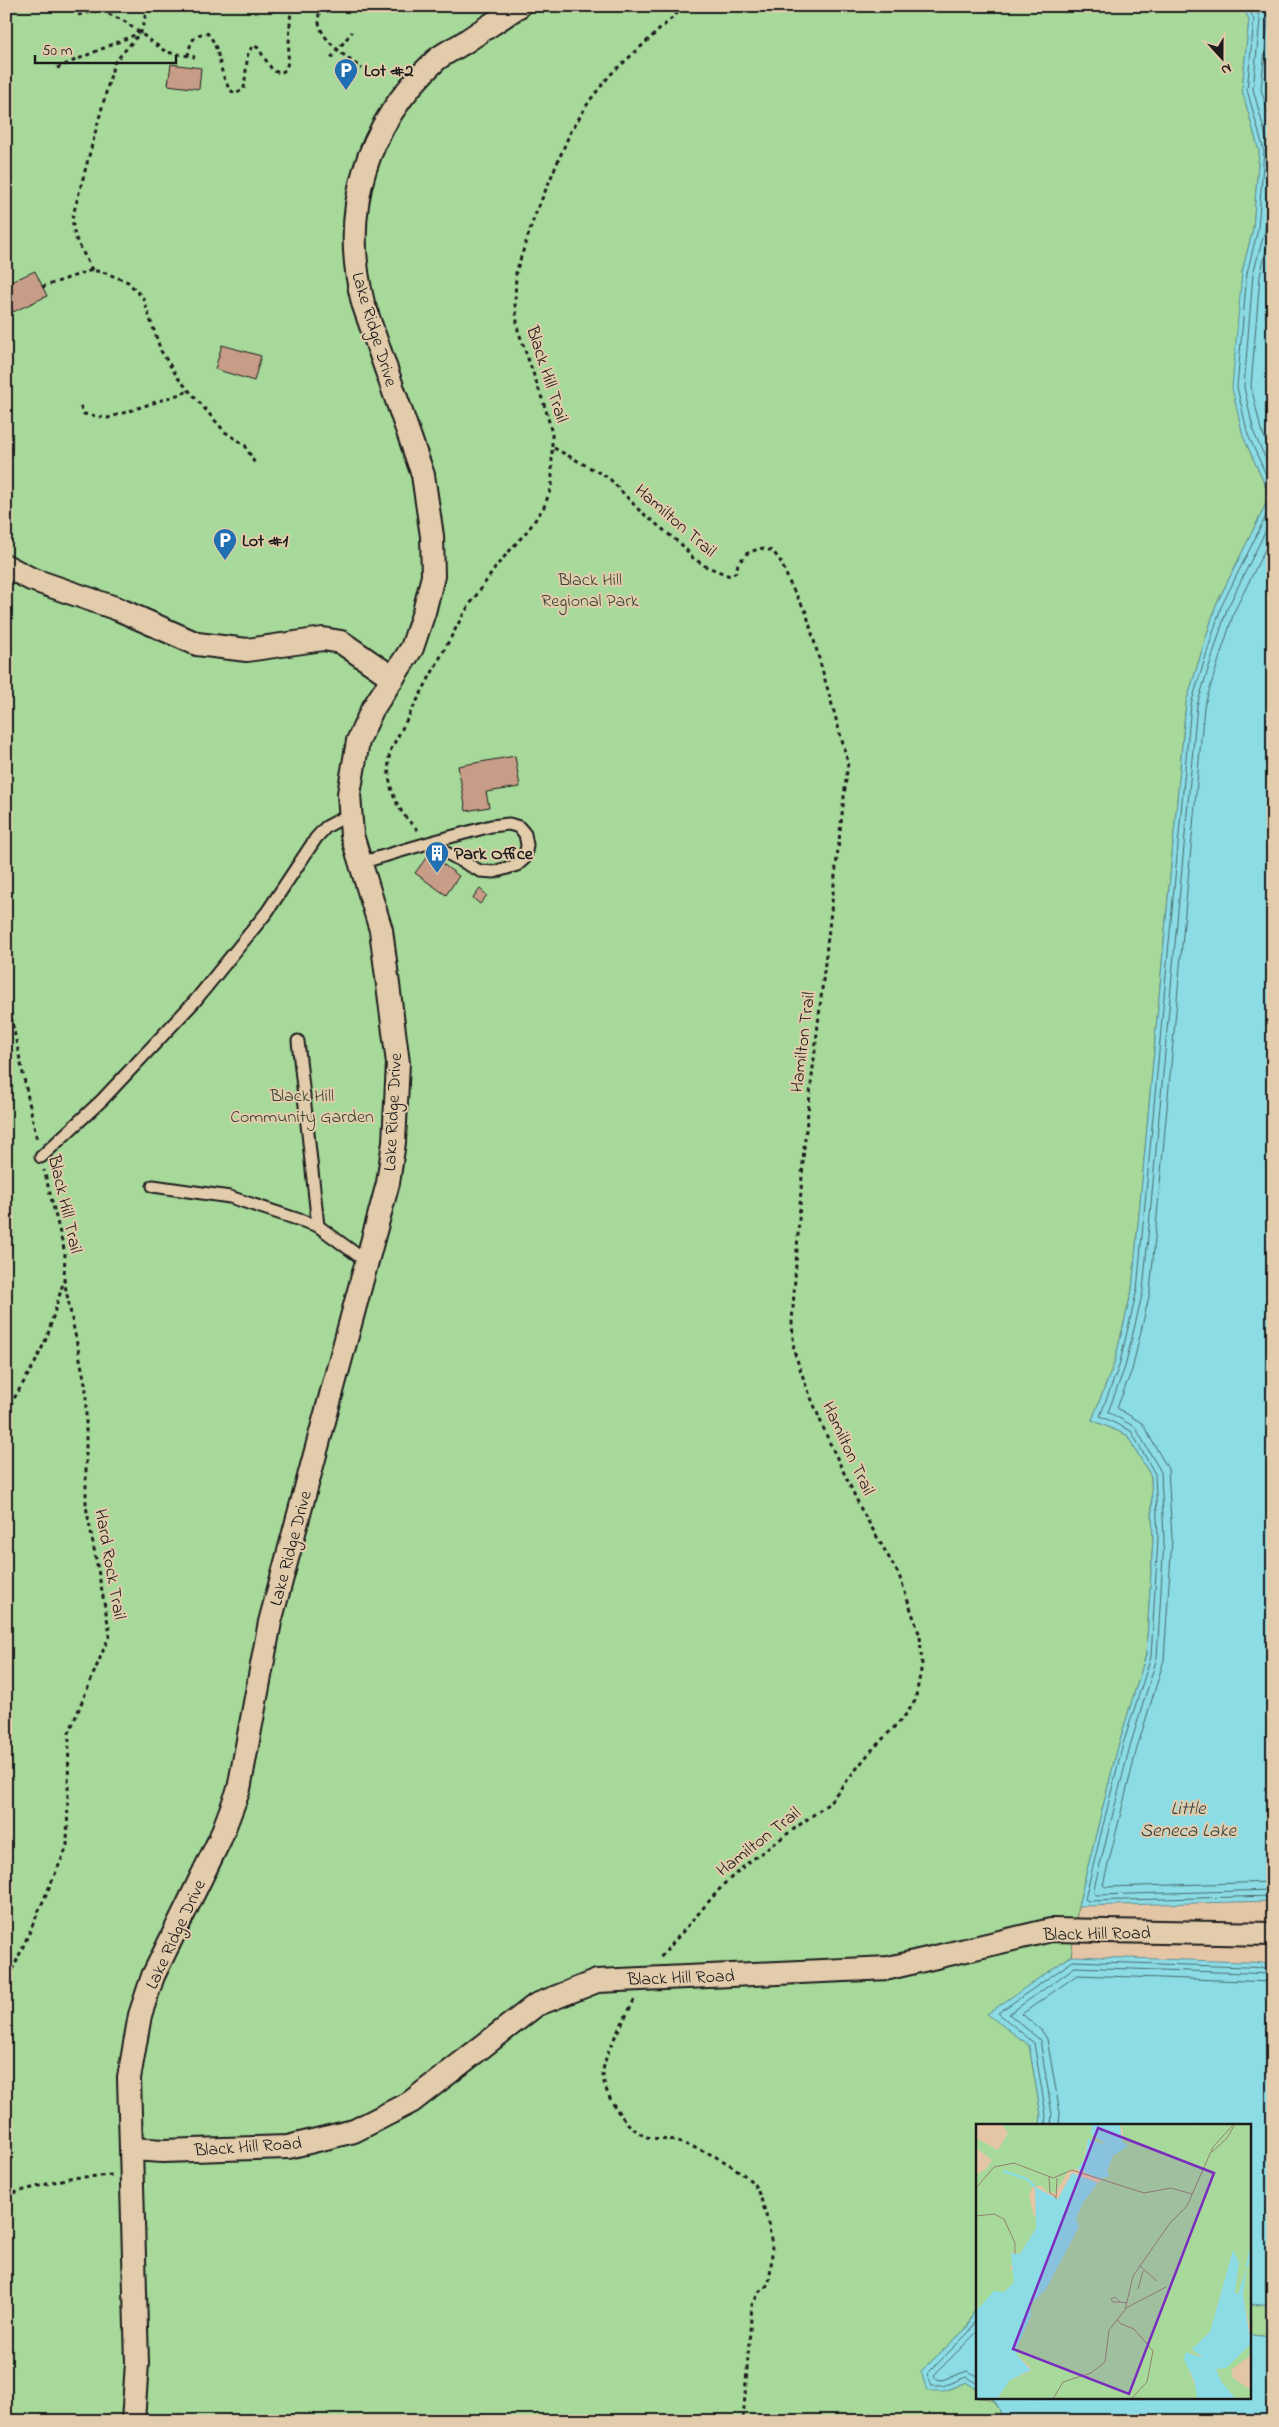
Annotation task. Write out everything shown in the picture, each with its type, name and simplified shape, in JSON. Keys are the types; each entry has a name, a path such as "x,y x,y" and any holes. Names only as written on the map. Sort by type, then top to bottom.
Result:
{"street":[{"name":"Lake Ridge Drive","path":"133,2421 136,2364 129,2078 140,2015 153,1976 220,1839 239,1789 270,1622 388,1183 394,1142 398,1063 381,930 352,835 348,794 358,741 372,710 412,648 434,576 432,536 423,475 363,303 356,274 354,217 367,158 395,106 437,60 519,6"},
{"path":"6,566 31,579 118,609 197,644 247,650 323,639 341,642 393,678"},
{"name":"Black Hill Road","path":"132,2149 163,2151 288,2147 354,2131 411,2102 536,2005 597,1981 889,1968 1051,1930 1273,1934"}],"lane":[{"path":"41,1157 102,1100 195,1001 267,912 316,838 326,827 350,814"},
{"path":"360,863 428,843 491,826 509,824 519,827 525,834 527,845 525,858 517,865 494,872 480,871 428,843"},
{"path":"298,1041 318,1226"},
{"path":"153,1186 230,1197 318,1226 367,1262"}],"path":[{"path":"92,270 75,237 72,219 114,63 141,32 148,6"},
{"path":"188,56 191,42 196,36 207,33 214,43 229,86 235,94 244,89 248,52 254,45 273,71 282,72 286,69 288,62 291,6"},
{"path":"322,6 319,18 322,32 338,50 362,69"},
{"name":"Black Hill Trail","path":"412,834 420,832 401,813 391,789 388,764 390,751 464,613 498,564 529,529 544,507 552,486 554,448 546,410 518,330 514,304 516,272 524,243 563,148 590,100 610,75 685,6"},
{"path":"78,15 100,10 124,20 166,52 195,57"},
{"path":"57,68 141,32"},
{"path":"331,58 352,32"},
{"path":"42,287 92,270 106,273 128,282 143,298 161,351 178,378 225,432 245,445 255,464"},
{"path":"80,406 84,414 108,418 189,391"},
{"name":"Hamilton Trail","path":"554,448 609,478 638,510 683,546 693,558 722,574 730,576 736,572 738,564 746,554 760,548 773,551 781,562 791,586 806,612 848,762 804,1147 792,1322 794,1352 804,1383 828,1439 861,1508 899,1575 920,1636 922,1665 915,1701 904,1717 870,1752 828,1804 749,1862 724,1884 643,1979 624,2024 608,2054 603,2074 608,2093 618,2112 633,2128 647,2136 673,2140 712,2154 752,2182 763,2204 772,2249 769,2284 760,2291 752,2305 743,2421"},
{"path":"6,875 6,934"},
{"name":"Black Hill Trail","path":"6,993 41,1157 65,1252 64,1280 46,1337 35,1363 6,1412"},
{"name":"Hard Rock Trail","path":"6,1986 67,1847 69,1733 110,1634 86,1506 86,1388 64,1280"},
{"path":"6,2195 69,2178 132,2173"}],"green space":[{"name":"Black Hill Regional Park","path":"6,6 1242,6 1249,19 1242,90 1259,151 1253,229 1242,272 1243,436 1270,496 1216,605 1186,703 1132,1290 1114,1364 1092,1420 1127,1435 1151,1476 1153,1539 1146,1655 1119,1743 1078,1906 1071,1956 988,2014 1029,2045 1041,2115 1040,2124 976,2124 976,2306 967,2328 921,2371 944,2391 966,2382 976,2389 976,2400 992,2400 996,2403 1004,2421 6,2421"},
{"path":"1252,2304 1273,2306 1273,2337 1252,2335"}],"water":[{"name":"Little Seneca Lake","path":"1242,6 1273,6 1273,1901 1078,1906 1119,1743 1146,1655 1153,1539 1151,1476 1127,1435 1092,1420 1114,1364 1132,1290 1186,703 1216,605 1270,496 1243,436 1232,388 1242,272 1253,229 1259,151 1242,90 1249,19"},
{"path":"1071,1956 1273,1963 1273,2306 1252,2304 1252,2124 1040,2124 1041,2115 1029,2045 987,2014"},
{"path":"976,2306 976,2389 966,2382 944,2391 927,2391 921,2371 967,2328"},
{"path":"1252,2335 1273,2337 1273,2421 1004,2421 994,2400 1252,2400"}],"building":[{"path":"171,64 201,68 199,89 168,85"},
{"path":"35,271 47,296 13,312 6,297 6,284"},
{"path":"222,345 261,356 254,381 215,369"},
{"path":"515,756 520,787 486,792 489,807 466,811 458,766"},
{"name":"Park Office","path":"429,854 459,876 446,895 415,873"},
{"path":"480,889 487,895 480,904 473,898"}],"place":[{"name":"Lot #2","path":"346,91"},
{"name":"Lot #1","path":"225,561"},
{"name":"Park Office","path":"437,874"}],"park label":[{"name":"Black Hill Community Garden","path":"302,1105"}]}
